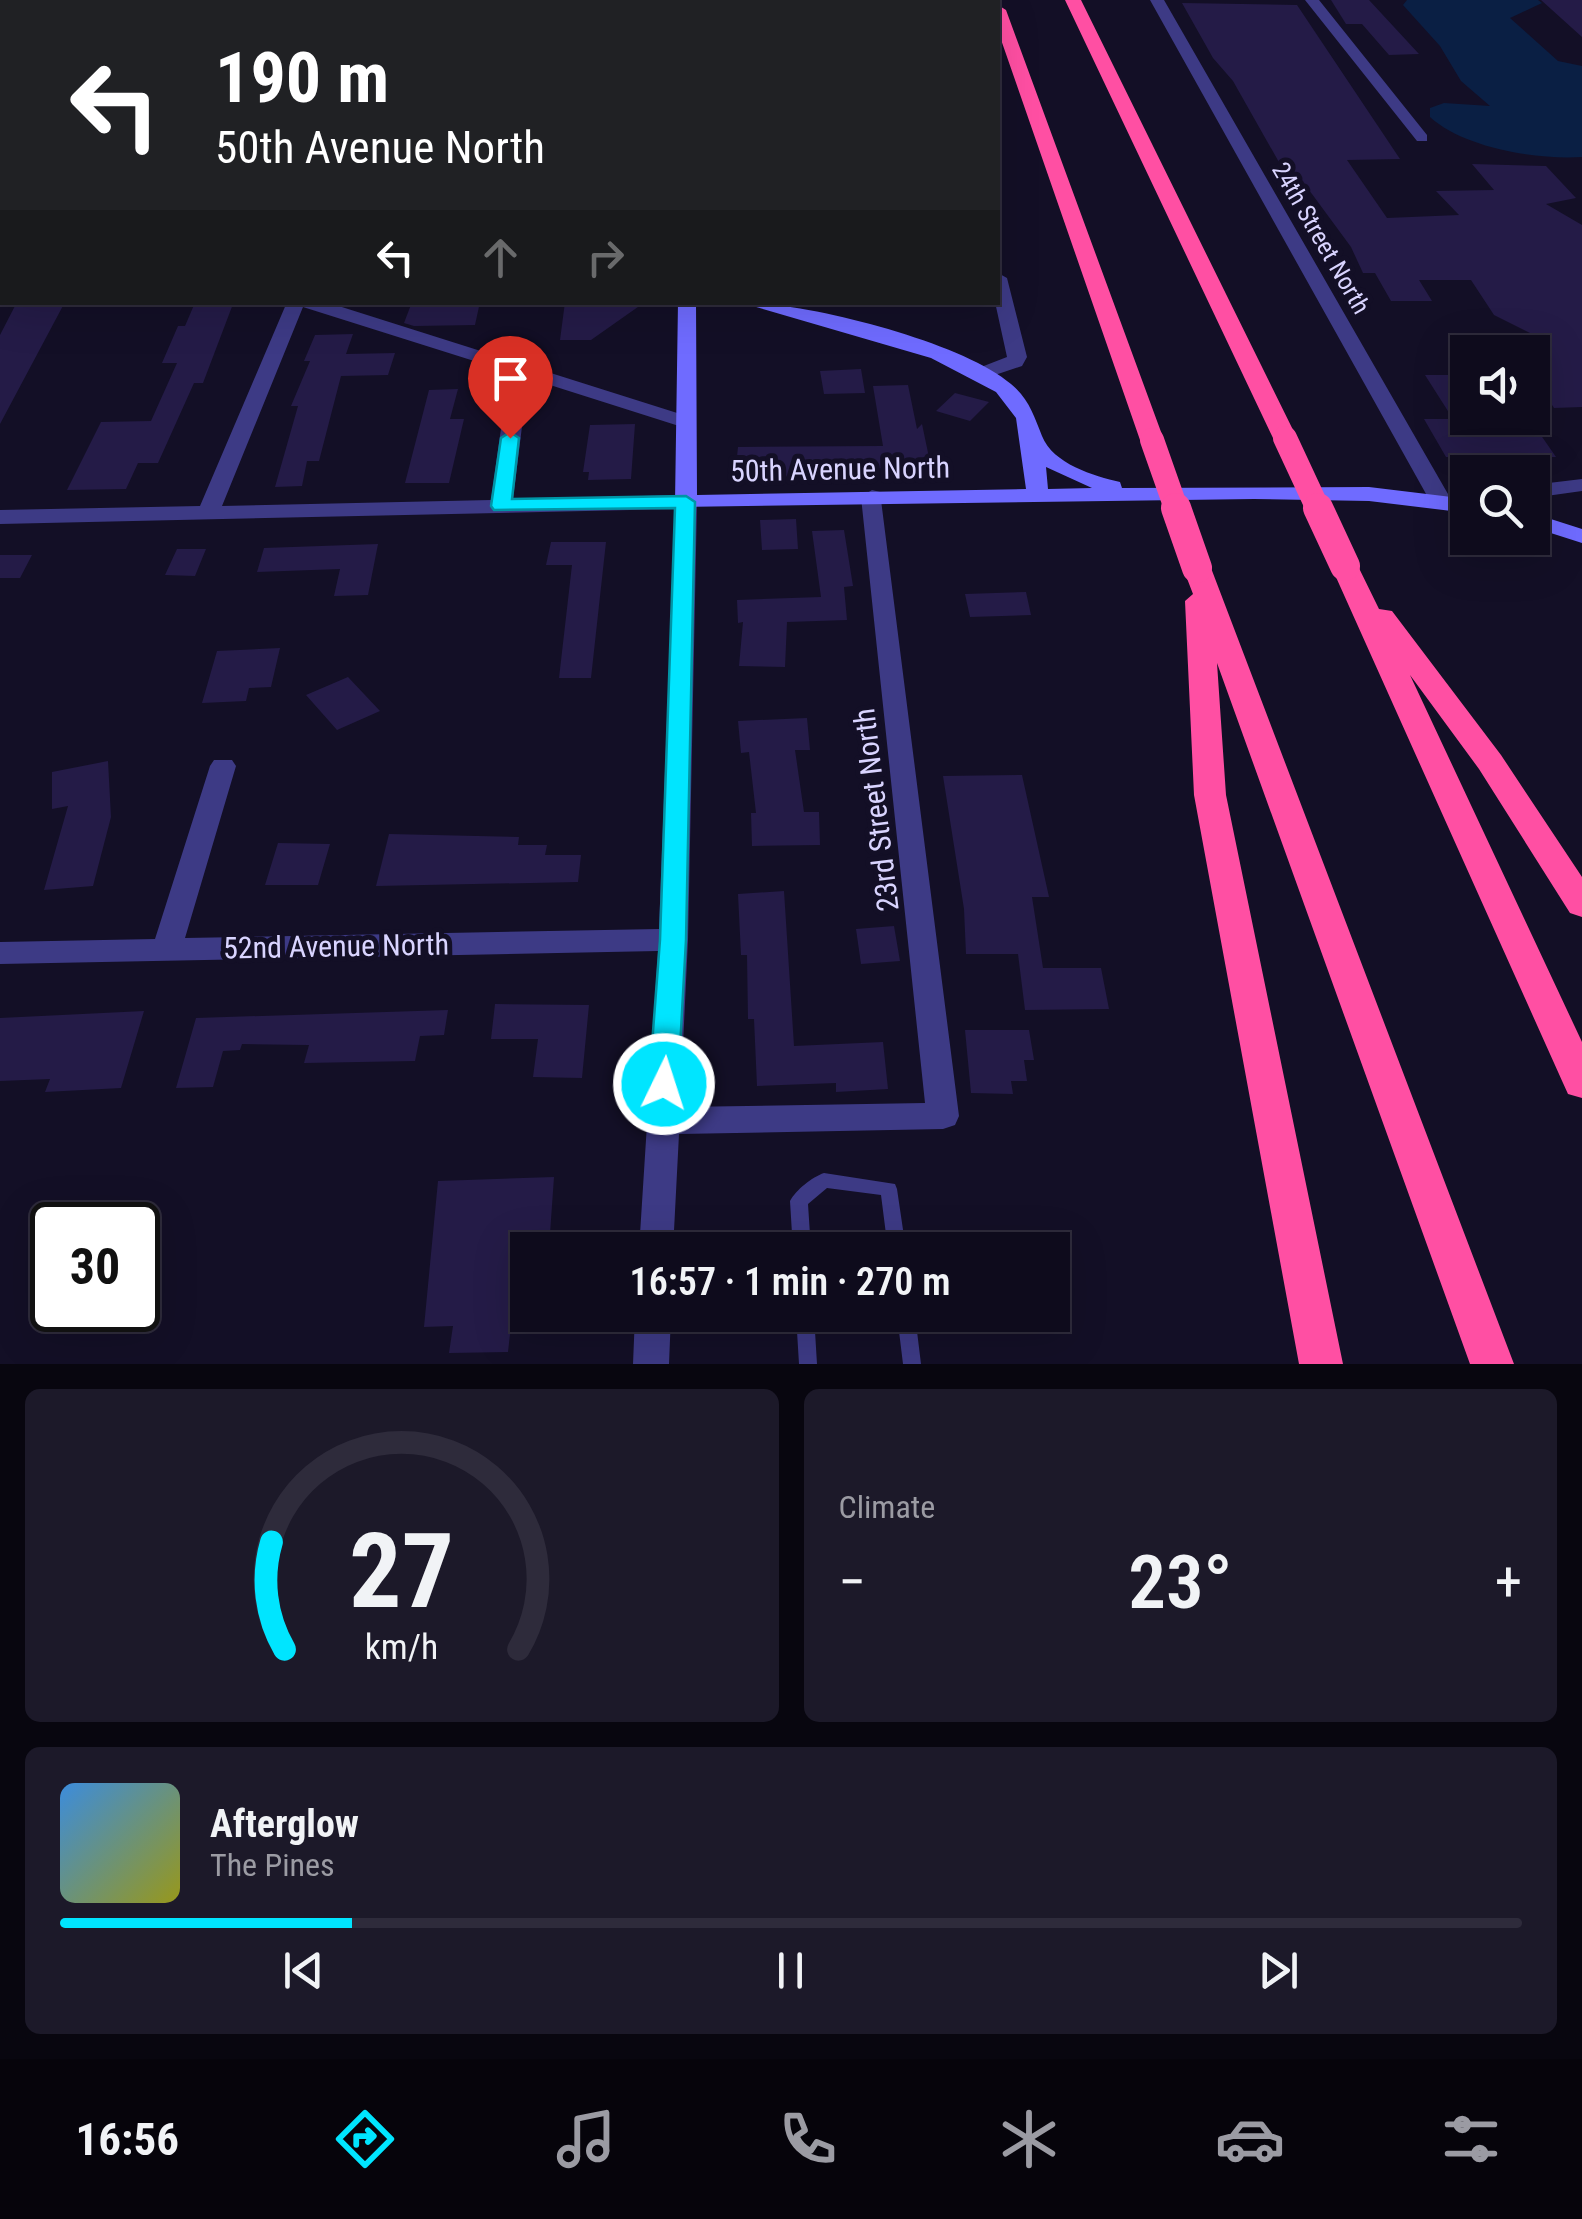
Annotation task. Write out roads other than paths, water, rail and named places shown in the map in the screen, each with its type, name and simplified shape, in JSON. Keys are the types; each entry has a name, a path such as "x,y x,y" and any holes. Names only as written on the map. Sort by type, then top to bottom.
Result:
{"highway":[{"path":"1074,0 1345,566 1582,1084"},
{"path":"1000,16 1197,568 1492,1364"},
{"path":"1345,566 1490,762 1582,904"},
{"path":"1197,568 1210,795 1321,1364"}],"street":[{"name":"24th Street North","path":"1157,0 1441,501"},
{"path":"1312,0 1422,138"},
{"path":"983,373 1015,362 1017,357 1000,286"},
{"path":"208,513 295,305"},
{"path":"314,305 686,422"},
{"path":"657,1232 673,940 686,502 687,305"},
{"path":"759,305 940,354 983,373 1012,394 1023,410 1031,438 1038,498"},
{"path":"501,506 519,370"},
{"path":"1031,438 1046,459 1065,472 1120,489 1167,494"},
{"path":"1550,489 1582,485"},
{"name":"50th Avenue North","path":"0,517 1167,494 1350,494 1450,503"},
{"name":"23rd Street North","path":"662,1120 943,1116 872,498"},
{"path":"1550,526 1582,536"},
{"path":"167,949 223,766"},
{"name":"52nd Avenue North","path":"0,953 673,940"},
{"path":"652,1364 653,1332"}],"lane":[{"path":"801,1232 799,1200 824,1180 888,1189 894,1232"},
{"path":"807,1332 808,1364"},
{"path":"908,1332 912,1364"}],"water":[{"path":"1407,0 1542,3 1510,18 1558,61 1582,66 1582,157 1502,150 1462,137 1430,117 1430,108 1444,103 1490,106 1461,81 1440,46 1403,5"}]}
